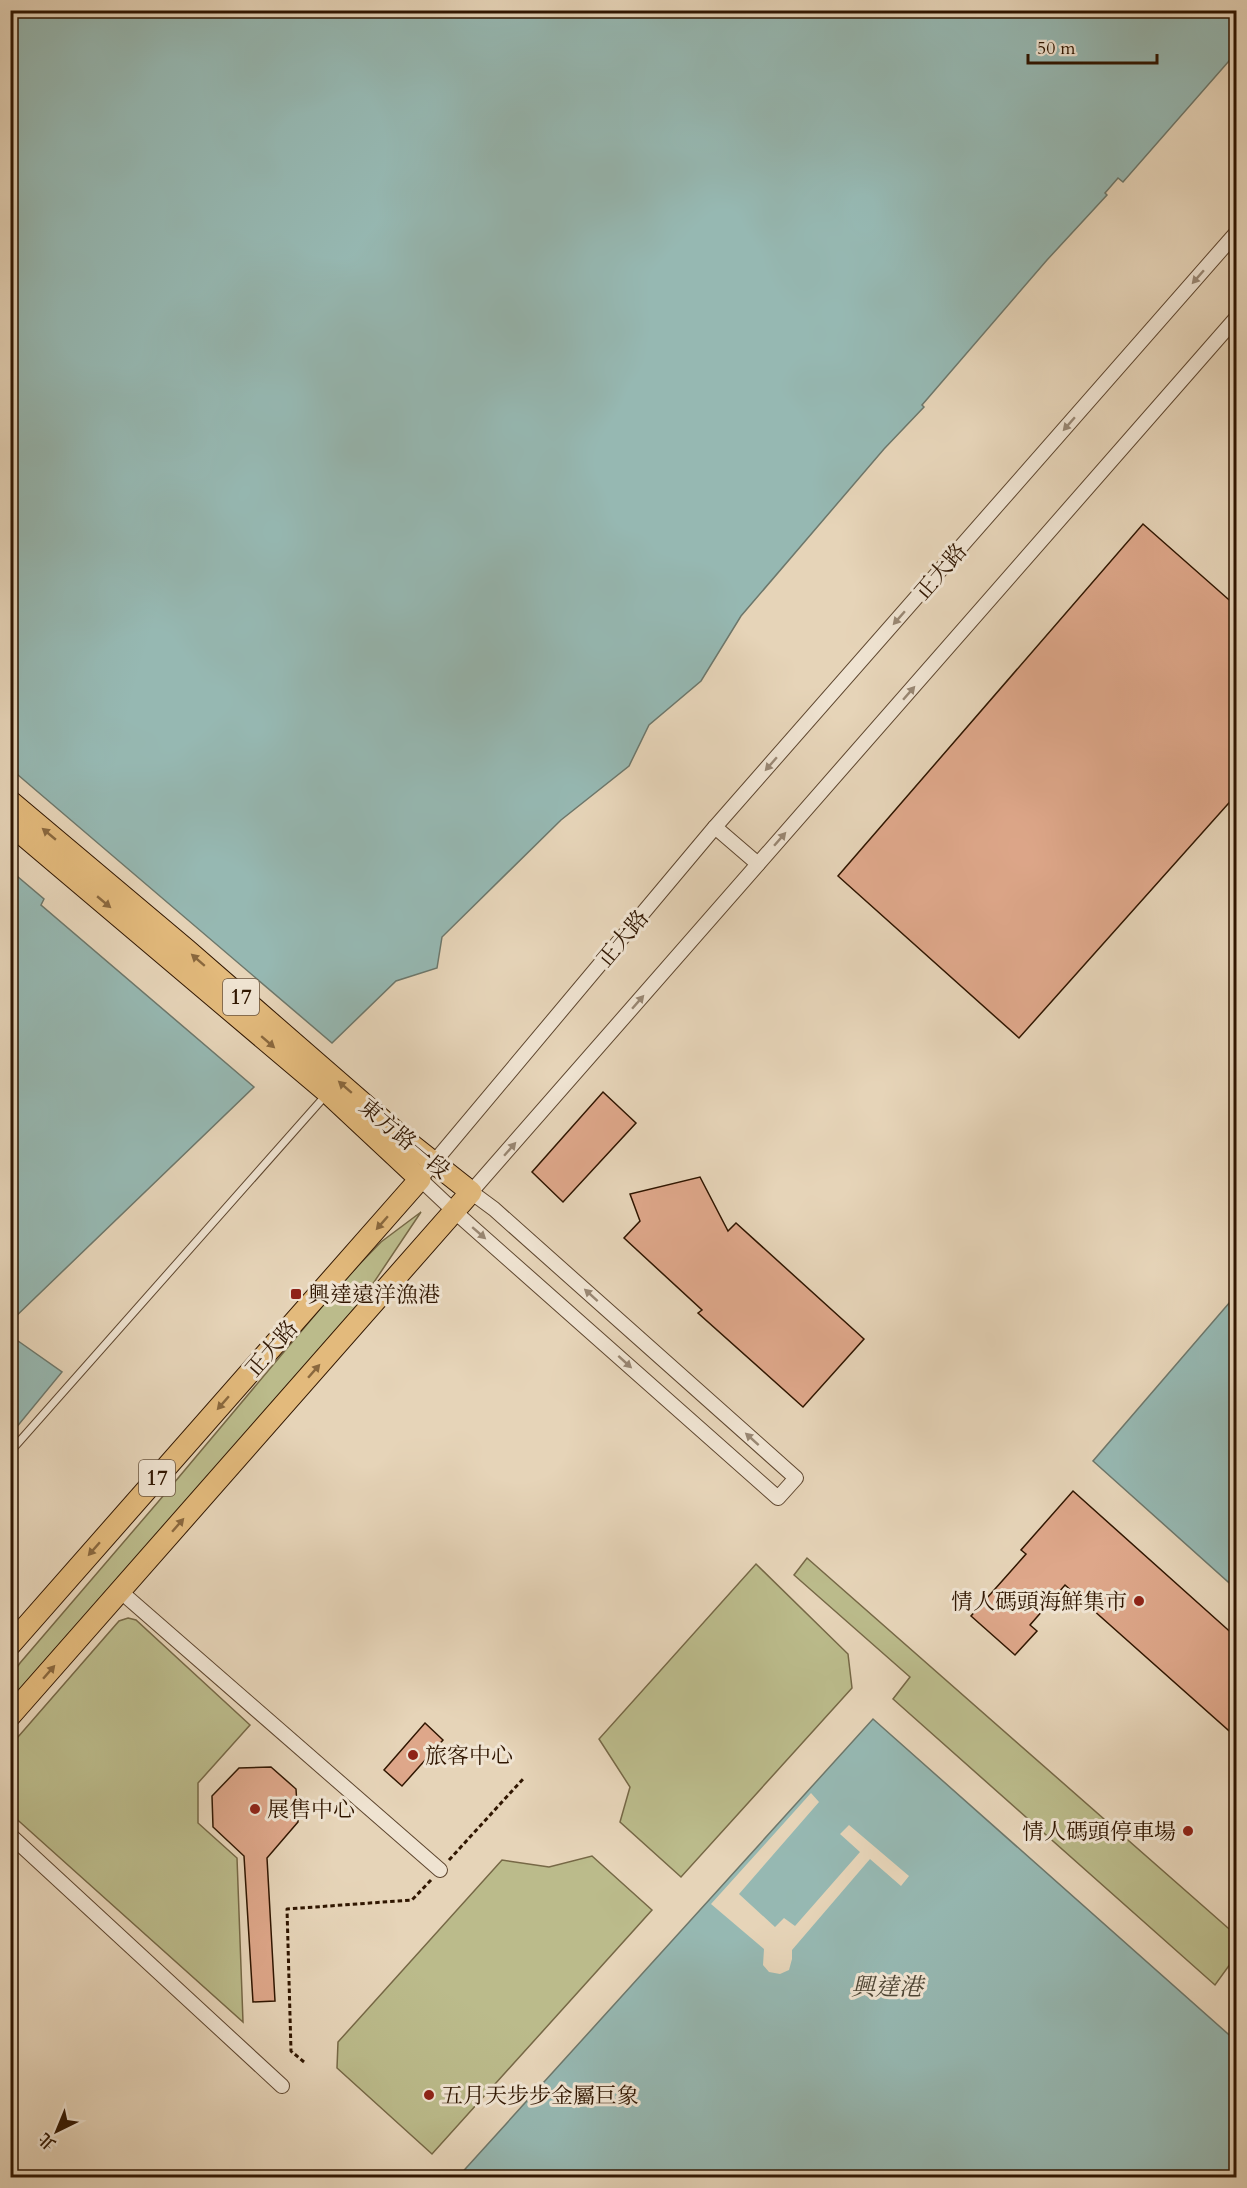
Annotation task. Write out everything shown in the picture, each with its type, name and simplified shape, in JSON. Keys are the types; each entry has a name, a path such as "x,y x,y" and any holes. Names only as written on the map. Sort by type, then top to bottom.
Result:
{"main road":[{"name":"東方路一段","path":"10,801 187,950 427,1171"},
{"name":"東方路一段","path":"10,824 328,1093 427,1171 471,1192"},
{"name":"正大路","path":"10,1645 427,1171"},
{"name":"17","path":"10,1716 471,1192"}],"street":[{"name":"正大路","path":"427,1171 715,827 1236,233"},
{"path":"471,1192 1236,318"},
{"path":"715,827 758,864"},
{"name":"東方路一段","path":"427,1171 454,1211 778,1498 796,1478 494,1209 471,1192"},
{"path":"120,1591 440,1870"},
{"path":"10,1835 282,2086"}],"lane":[{"path":"10,1452 328,1093"}],"path":[{"path":"287,1909 291,2051 304,2062"}],"green space":[{"path":"421,1212 358,1306 11,1699 11,1676 20,1663 346,1278 381,1242"},
{"path":"807,1558 1236,1935 1236,1956 1215,1985 893,1699 910,1677 794,1575"},
{"path":"756,1564 848,1654 852,1688 681,1877 620,1822 630,1787 599,1739"},
{"path":"128,1618 136,1620 250,1725 198,1783 198,1823 237,1858 243,2022 11,1814 11,1745 119,1621"},
{"path":"592,1856 652,1910 432,2154 337,2068 338,2042 502,1860 549,1867"}],"water":[{"path":"1234,10 1236,12 1236,53 1123,182 1118,178 1105,193 1107,195 1047,260 922,405 924,407 884,449 741,616 701,681 649,725 629,766 561,820 442,937 437,968 396,981 332,1043 11,769 11,11"},
{"path":"11,871 44,899 41,905 254,1087 11,1321"},
{"path":"1236,1295 1236,1589 1093,1461"},
{"path":"11,1336 62,1372 11,1434"},
{"name":"興達港","path":"873,1719 1236,2041 1236,2177 457,2178"}],"pier":[{"path":"811,1793 819,1802 739,1894 775,1927 784,1918 795,1926 860,1852 840,1834 849,1825 909,1876 901,1886 870,1859 792,1950 789,1970 780,1974 769,1972 763,1965 764,1949 711,1904"}],"building":[{"path":"1143,524 1236,606 1236,795 1019,1038 838,876"},
{"path":"603,1092 636,1123 563,1202 532,1172"},
{"path":"700,1177 728,1231 736,1223 864,1339 803,1407 698,1313 702,1310 624,1238 640,1221 630,1194"},
{"name":"情人碼頭海鮮集市","path":"1073,1491 1236,1637 1236,1737 1065,1585 1030,1625 1037,1631 1015,1655 971,1616 1026,1554 1021,1550"},
{"name":"旅客中心","path":"425,1723 443,1740 402,1786 384,1770"},
{"name":"展售中心","path":"271,1767 296,1789 298,1822 267,1858 275,2001 253,2002 244,1856 213,1827 212,1796 239,1768"}],"place":[{"name":"興達遠洋漁港","path":"296,1294"},
{"name":"情人碼頭海鮮集市","path":"1139,1601"},
{"name":"旅客中心","path":"413,1755"},
{"name":"展售中心","path":"255,1809"},
{"name":"情人碼頭停車場","path":"1188,1831"},
{"name":"五月天步步金屬巨象","path":"429,2095"}]}
